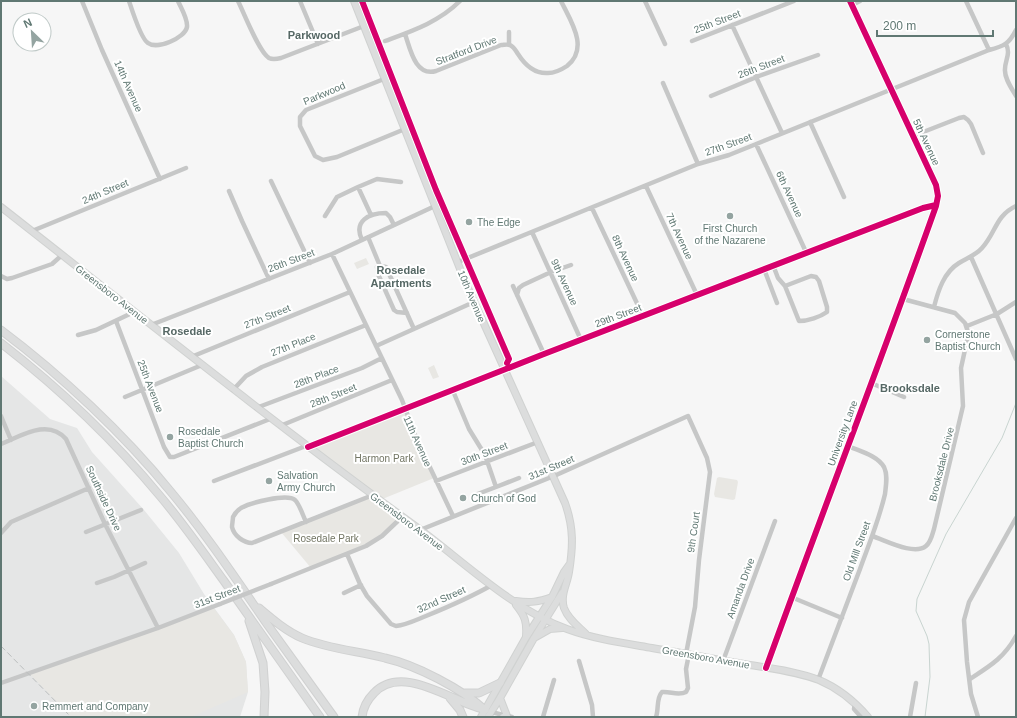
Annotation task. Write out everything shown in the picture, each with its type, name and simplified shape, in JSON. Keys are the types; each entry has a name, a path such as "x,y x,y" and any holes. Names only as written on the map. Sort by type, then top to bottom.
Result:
{"highway":[{"path":"1,330 33,355 72,389 141,458 188,512 334,717"},
{"path":"1,343 63,395 130,461 160,496 190,533 320,717"},
{"path":"254,604 277,623 301,637 321,644 397,661 423,671 475,701 488,713"},
{"path":"244,609 257,643 262,663 265,692 264,717"},
{"path":"362,717 365,705 376,690 384,685 396,681 421,685 488,713"},
{"path":"461,692 471,694 479,693 500,684"},
{"path":"448,696 460,710 463,717"}],"main road":[{"name":"10th Avenue","path":"354,1 474,302 565,503 571,521 573,544 569,574 563,592"},
{"name":"Greensboro Avenue","path":"1,206 232,390 512,600 539,617 564,628 616,642 806,676 832,686 855,703 868,717"},
{"path":"488,713 500,684 525,639 552,597 569,565"},
{"path":"481,717 488,713 500,698 534,638 563,592"},
{"path":"563,592 563,604 568,616 587,635"},
{"path":"512,600 527,603 552,597"},
{"path":"512,600 522,613 527,625 525,639"},
{"path":"534,638 550,629 564,628"},
{"path":"500,698 507,717"}],"street":[{"name":"14th Avenue","path":"82,1 102,50 160,179"},
{"path":"129,1 144,39 148,44 155,46 179,38 186,30 186,22 178,1"},
{"path":"238,1 262,50 268,57 277,59 364,26"},
{"path":"300,1 318,44"},
{"path":"385,41 432,22 460,1"},
{"name":"Stratford Drive","path":"405,34 416,63 422,70 431,72 501,45 509,45 527,66 539,73 558,72 569,64 576,52 578,39 561,1"},
{"path":"645,1 665,44"},
{"name":"25th Street","path":"692,41 794,1"},
{"path":"851,3 860,1"},
{"path":"966,1 989,50"},
{"name":"5th Avenue","path":"851,3 936,185 938,196 936,205"},
{"path":"732,25 782,133"},
{"path":"1016,30 1013,37 1006,44 1008,53 1004,68 1016,96"},
{"path":"509,32 509,45"},
{"name":"27th Street","path":"458,262 698,164 729,155 1006,44"},
{"name":"26th Street","path":"711,96 756,77 818,54"},
{"name":"Parkwood","path":"384,79 310,107 300,117 300,126 315,156 324,160 405,129"},
{"path":"663,83 698,164"},
{"path":"913,136 964,117 971,124 983,153"},
{"path":"810,122 844,197"},
{"name":"6th Avenue","path":"756,144 806,252"},
{"name":"24th Street","path":"32,231 186,168"},
{"path":"325,216 337,197 358,187 377,179 401,182"},
{"path":"271,181 310,263"},
{"name":"7th Avenue","path":"646,186 697,295"},
{"path":"358,187 371,215"},
{"path":"229,191 269,278"},
{"name":"29th Street","path":"214,481 405,410 806,252 923,208 936,205"},
{"name":"University Lane","path":"766,668 791,597 903,299 936,205"},
{"name":"26th Street","path":"151,325 332,254 435,206"},
{"path":"934,307 946,274 956,265 971,257 983,247 1003,215 1016,206"},
{"name":"8th Avenue","path":"592,208 643,316"},
{"path":"362,240 360,232 361,224 371,215 386,213 394,225"},
{"name":"9th Avenue","path":"532,232 582,340"},
{"path":"368,237 380,266"},
{"path":"332,254 382,358"},
{"path":"1,276 8,279 12,278 52,264 62,256"},
{"path":"971,257 1016,359"},
{"path":"518,297 519,288 523,285 570,265"},
{"path":"774,265 778,278 785,286 799,321 806,321 827,312 827,307 819,281 816,277 811,276 785,286"},
{"path":"380,266 386,267 414,329"},
{"path":"380,266 377,267 378,274 394,310 397,312 407,313"},
{"path":"764,269 777,303"},
{"path":"513,286 544,354"},
{"name":"27th Street","path":"191,357 350,292"},
{"path":"903,299 955,313 967,326 996,314 1016,302"},
{"path":"376,346 474,302"},
{"path":"78,335 116,321 134,312"},
{"name":"25th Avenue","path":"116,321 164,447 170,457 270,418"},
{"name":"27th Place","path":"232,390 246,376 262,367 366,324"},
{"name":"Brooksdale Drive","path":"872,536 913,550 922,549 930,542 958,433 963,406 961,368 968,336 967,326"},
{"name":"11th Avenue","path":"382,358 417,440 453,516"},
{"name":"28th Place","path":"256,408 362,368 382,358"},
{"path":"125,397 202,365"},
{"name":"28th Street","path":"280,426 392,380"},
{"path":"871,383 904,397"},
{"path":"453,391 469,429 480,445 496,487"},
{"path":"1,416 12,440"},
{"name":"31st Street","path":"420,530 554,476 688,416"},
{"name":"9th Court","path":"656,717 658,713 658,697 662,692 678,694 686,692 688,688 686,669 687,654 695,607 699,560 710,472 707,458 688,416"},
{"name":"Southside Drive","path":"1,444 41,429 50,429 59,432 69,443 106,524 158,628"},
{"name":"30th Street","path":"436,481 538,442"},
{"name":"Old Mill Street","path":"818,680 872,536 885,493 886,479 883,466 877,459 848,446"},
{"path":"475,495 519,478"},
{"path":"1,534 11,522 89,488"},
{"path":"306,522 297,503 294,499 289,497 261,500 243,507 233,517 232,526 236,535 248,543 257,541 306,522 373,495"},
{"path":"86,532 141,510"},
{"name":"31st Street","path":"1,683 158,628 347,554 366,546 382,536 402,517"},
{"path":"978,717 970,694 970,679 967,662 964,620 969,602 1016,518"},
{"name":"Amanda Drive","path":"724,661 775,521"},
{"path":"344,593 361,585 347,554"},
{"path":"97,583 146,563"},
{"name":"32nd Street","path":"361,585 367,596 382,614 391,624 396,626 414,621 441,610 492,585"},
{"path":"791,597 842,618"},
{"path":"970,679 996,662 1009,648 1016,636"},
{"path":"579,661 594,717"},
{"path":"543,717 554,680"},
{"path":"910,717 916,683"},
{"path":"855,703 854,709 861,717"},
{"path":"488,713 507,717"}],"shaded area":[{"path":"1,376 50,419 77,428 92,452 144,510 179,553 204,594 234,635 246,662 248,692 240,717 1,717"}],"green space":[{"path":"366,258 369,264 357,269 354,263"},
{"path":"434,365 439,377 433,379 428,368"},
{"path":"405,410 434,478 380,500 402,517 366,546 311,568 281,532 373,495 308,447"},
{"path":"717,478 737,480 738,482 735,499 715,497 714,494"},
{"path":"213,607 234,635 246,662 248,692 191,717 71,717 29,673"}],"waterway":[{"path":"925,717 930,677 929,644 916,611 917,599 946,534 1002,438 1016,403"}],"railway":[{"path":"1,646 71,717"}],"cycle path":[{"path":"362,1 436,190 509,359 507,363"},
{"path":"766,668 915,264 936,206 938,196 936,185 850,1"},
{"path":"308,447 544,354 923,208 936,205"}],"place":[{"name":"First Church of the Nazarene","path":"730,216"},
{"name":"The Edge","path":"469,222"},
{"name":"Cornerstone Baptist Church","path":"927,340"},
{"name":"Rosedale Baptist Church","path":"170,437"},
{"name":"Salvation Army Church","path":"269,481"},
{"name":"Church of God","path":"463,498"},
{"name":"Remmert and Company","path":"34,706"}],"district":[{"name":"Parkwood","path":"314,35"},
{"name":"Rosedale Apartments","path":"401,276"},
{"name":"Rosedale","path":"187,331"},
{"name":"Brooksdale","path":"910,388"}],"park label":[{"name":"Harmon Park","path":"384,458"},
{"name":"Rosedale Park","path":"326,538"}]}
